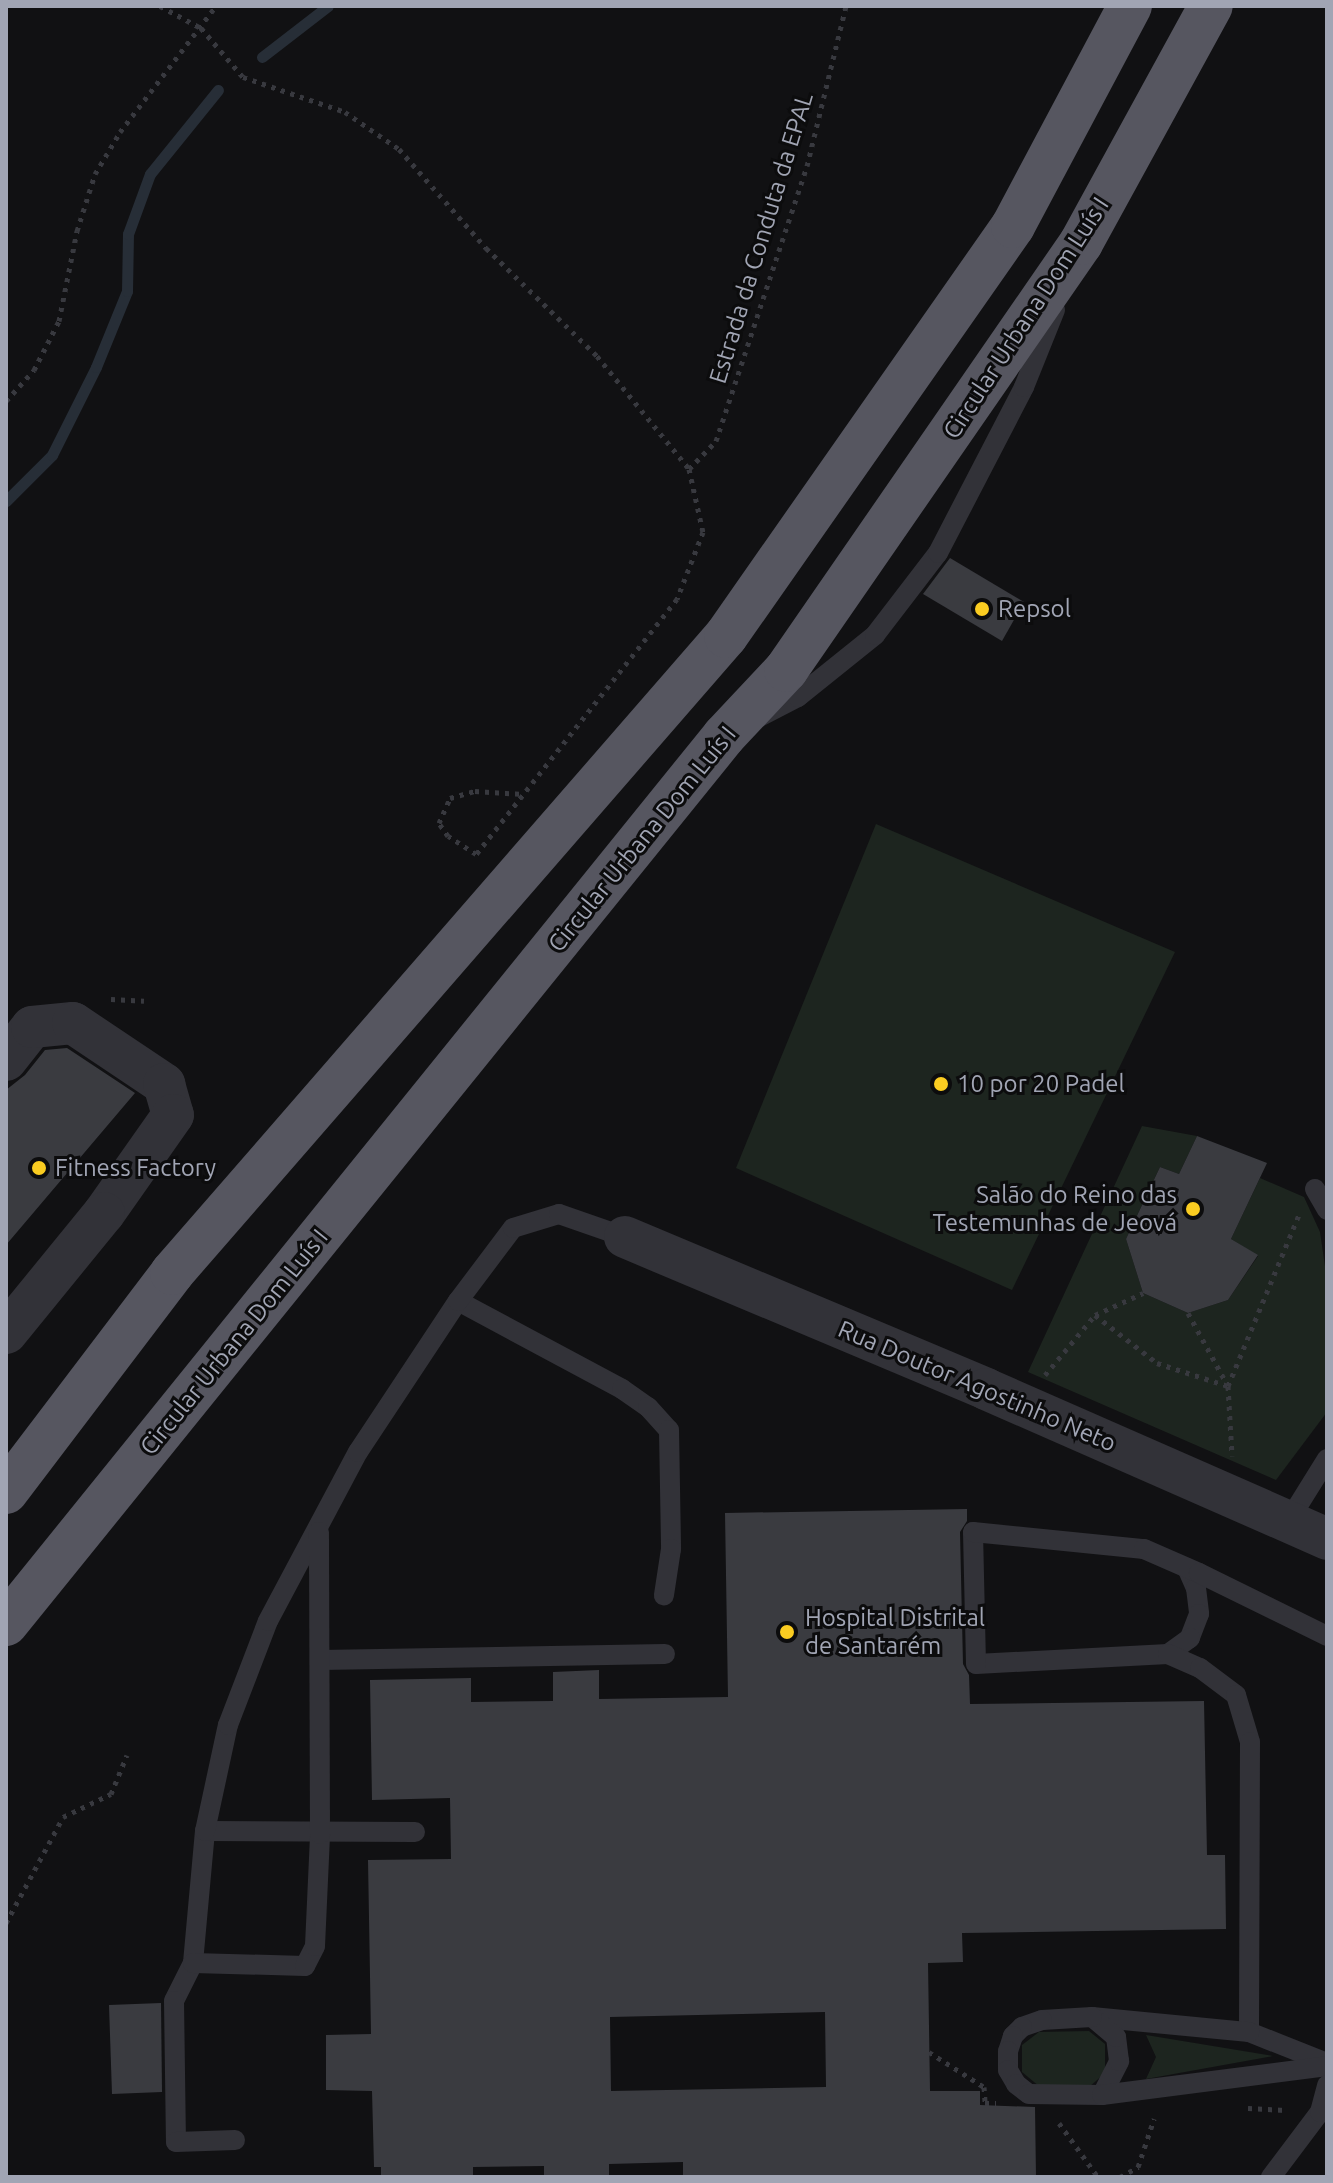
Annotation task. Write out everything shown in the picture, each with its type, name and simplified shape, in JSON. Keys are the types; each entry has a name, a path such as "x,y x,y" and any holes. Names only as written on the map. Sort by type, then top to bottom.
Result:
{"highway":[{"path":"6,1492 172,1273 726,636 1013,226 1130,6"},
{"name":"Circular Urbana Dom Luís I","path":"6,1624 724,736 786,670 1081,243 1211,6"}],"street":[{"path":"6,1060 32,1027 73,1023 164,1084 173,1115 104,1213 6,1333"},
{"name":"Rua Doutor Agostinho Neto","path":"625,1237 1289,1520 1327,1539"}],"lane":[{"path":"724,736 798,697 875,635 938,553 1024,387 1081,243"},
{"path":"1315,1189 1327,1210"},
{"path":"235,2140 176,2142 174,2001 193,1963 205,1831 233,1712 268,1621 358,1452 458,1301 513,1228 559,1214 625,1237"},
{"path":"458,1301 622,1389 648,1407 669,1430 671,1549 664,1595"},
{"path":"1289,1520 1327,1459"},
{"path":"193,1963 305,1966 315,1946 320,1834 319,1528"},
{"path":"1249,2032 1250,1742 1236,1695 1200,1668 1168,1654 976,1664 973,1532 1144,1549 1327,1636"},
{"path":"1168,1654 1190,1638 1199,1614 1196,1588 1187,1568"},
{"path":"321,1660 665,1654"},
{"path":"205,1831 320,1834 415,1832"},
{"path":"1092,2017 1116,2037 1119,2061 1102,2095"},
{"path":"1092,2017 1249,2032 1327,2064 1102,2095 1029,2094 1016,2084 1008,2070 1008,2051 1013,2036 1022,2027 1042,2020 1092,2017"},
{"path":"1271,2177 1320,2112 1327,2085"}],"path":[{"path":"160,6 201,28 243,77 345,112 399,149 486,248 597,356 689,469 703,532 677,599 476,854 448,836 439,823 450,798 475,791 523,794"},
{"path":"6,401 34,370 59,321 77,231 95,174 120,132 216,6"},
{"name":"Estrada da Conduta da EPAL","path":"689,469 716,441 807,166 846,6"},
{"path":"1228,1386 1294,1224"},
{"path":"1019,1405 1095,1315 1143,1293"},
{"path":"1188,1313 1228,1386 1235,1497"},
{"path":"1095,1315 1157,1363 1228,1386"},
{"path":"6,1923 63,1817 111,1794 127,1755"},
{"path":"1054,2116 1098,2177"},
{"path":"1120,2177 1138,2167 1154,2119"}],"shaded area":[{"name":"10 por 20 Padel","path":"876,824 1175,952 1012,1290 736,1168"},
{"path":"1142,1126 1197,1136 1179,1174 1160,1167 1126,1239 1143,1293 1188,1313 1228,1300 1258,1256 1231,1239 1260,1178 1304,1197 1320,1232 1327,1280 1327,1412 1276,1480 1028,1372"},
{"path":"1089,2031 1105,2044 1105,2073 1088,2088 1040,2087 1022,2072 1022,2045 1039,2032"},
{"path":"1146,2035 1273,2056 1146,2079 1156,2057"}],"building":[{"path":"950,558 1024,602 1002,641 923,594"},
{"name":"Fitness Factory","path":"67,1048 135,1093 6,1245 6,1090 25,1075 45,1050"},
{"name":"Salão do Reino das Testemunhas de Jeová","path":"1197,1136 1267,1163 1231,1239 1258,1255 1228,1300 1188,1313 1143,1293 1126,1239 1160,1167 1179,1174"},
{"path":"967,1509 967,1521 960,1532 963,1664 969,1675 970,1704 1204,1701 1207,1855 1225,1855 1226,1929 962,1933 963,1962 928,1963 930,2091 980,2091 980,2105 1035,2107 1036,2177 683,2177 683,2162 609,2164 609,2177 544,2177 544,2166 473,2167 473,2177 381,2177 381,2167 374,2167 372,2091 326,2090 326,2035 371,2034 368,1860 451,1859 450,1798 372,1800 370,1680 471,1678 471,1702 553,1701 553,1672 599,1670 599,1699 728,1697 725,1513","holes":["825,2012 826,2087 611,2091 610,2017"]},
{"path":"161,2003 162,2092 112,2094 109,2005"}],"waterway":[{"path":"262,57 328,6"},
{"path":"6,501 52,455 96,367 127,291 128,234 150,174 218,90"}],"place":[{"name":"Repsol","path":"982,609"},
{"name":"10 por 20 Padel","path":"941,1084"},
{"name":"Fitness Factory","path":"39,1168"},
{"name":"Salão do Reino das Testemunhas de Jeová","path":"1193,1209"},
{"name":"Hospital Distrital de Santarém","path":"787,1632"}]}
